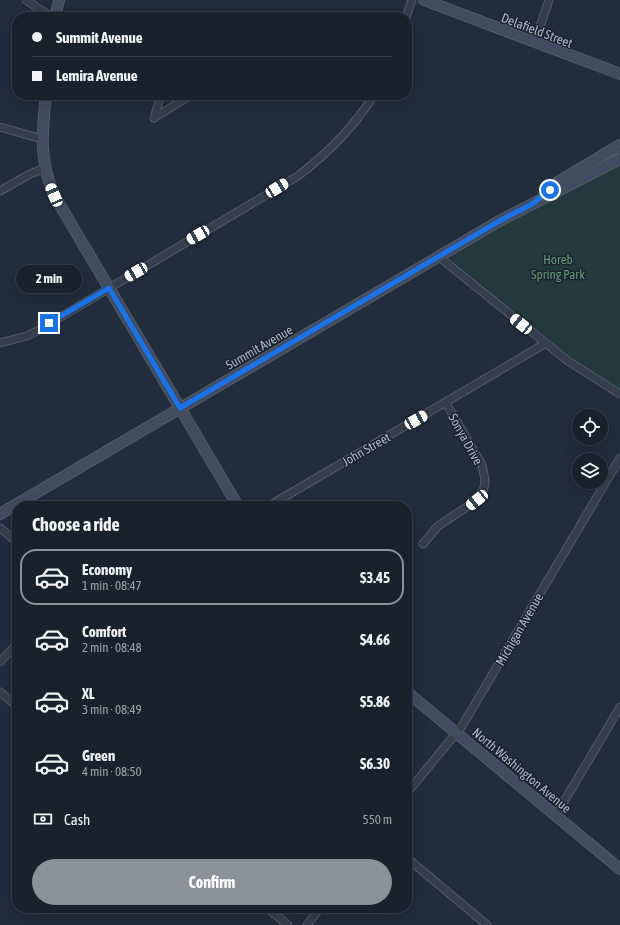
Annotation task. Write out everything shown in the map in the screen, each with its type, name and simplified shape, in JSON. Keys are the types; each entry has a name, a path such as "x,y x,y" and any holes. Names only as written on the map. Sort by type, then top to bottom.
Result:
{"street":[{"path":"26,0 44,12"},
{"path":"56,12 59,0"},
{"path":"408,12 412,0"},
{"name":"Delafield Street","path":"424,0 620,74"},
{"path":"535,42 549,0"},
{"path":"46,100 42,139 45,168 54,195 235,501"},
{"path":"159,100 154,118 183,100"},
{"path":"0,343 27,336 298,176 334,146 358,118 371,100"},
{"path":"0,127 42,139"},
{"name":"Summit Avenue","path":"532,204 558,182 620,145"},
{"name":"Summit Avenue","path":"22,501 438,256 501,220 620,159"},
{"path":"0,192 30,174 45,168"},
{"path":"438,256 581,371 620,394"},
{"name":"John Street","path":"278,501 546,343"},
{"name":"Sonya Drive","path":"423,544 438,526 477,500 484,484 482,465 446,403"},
{"name":"Michigan Avenue","path":"412,786 457,733 620,458"},
{"name":"Summit Avenue","path":"0,514 12,507"},
{"path":"0,528 12,538"},
{"path":"0,662 12,649"},
{"path":"0,692 12,702"},
{"name":"North Washington Avenue","path":"412,696 620,869"},
{"path":"556,815 620,707"},
{"path":"412,862 487,925"},
{"path":"273,913 288,925"},
{"path":"307,925 316,913"}],"green space":[{"name":"Horeb Spring Park","path":"620,165 620,389 582,366 449,258 503,225"}],"route":[{"path":"49,323 109,288 180,408 501,220 532,204 550,190"}]}
